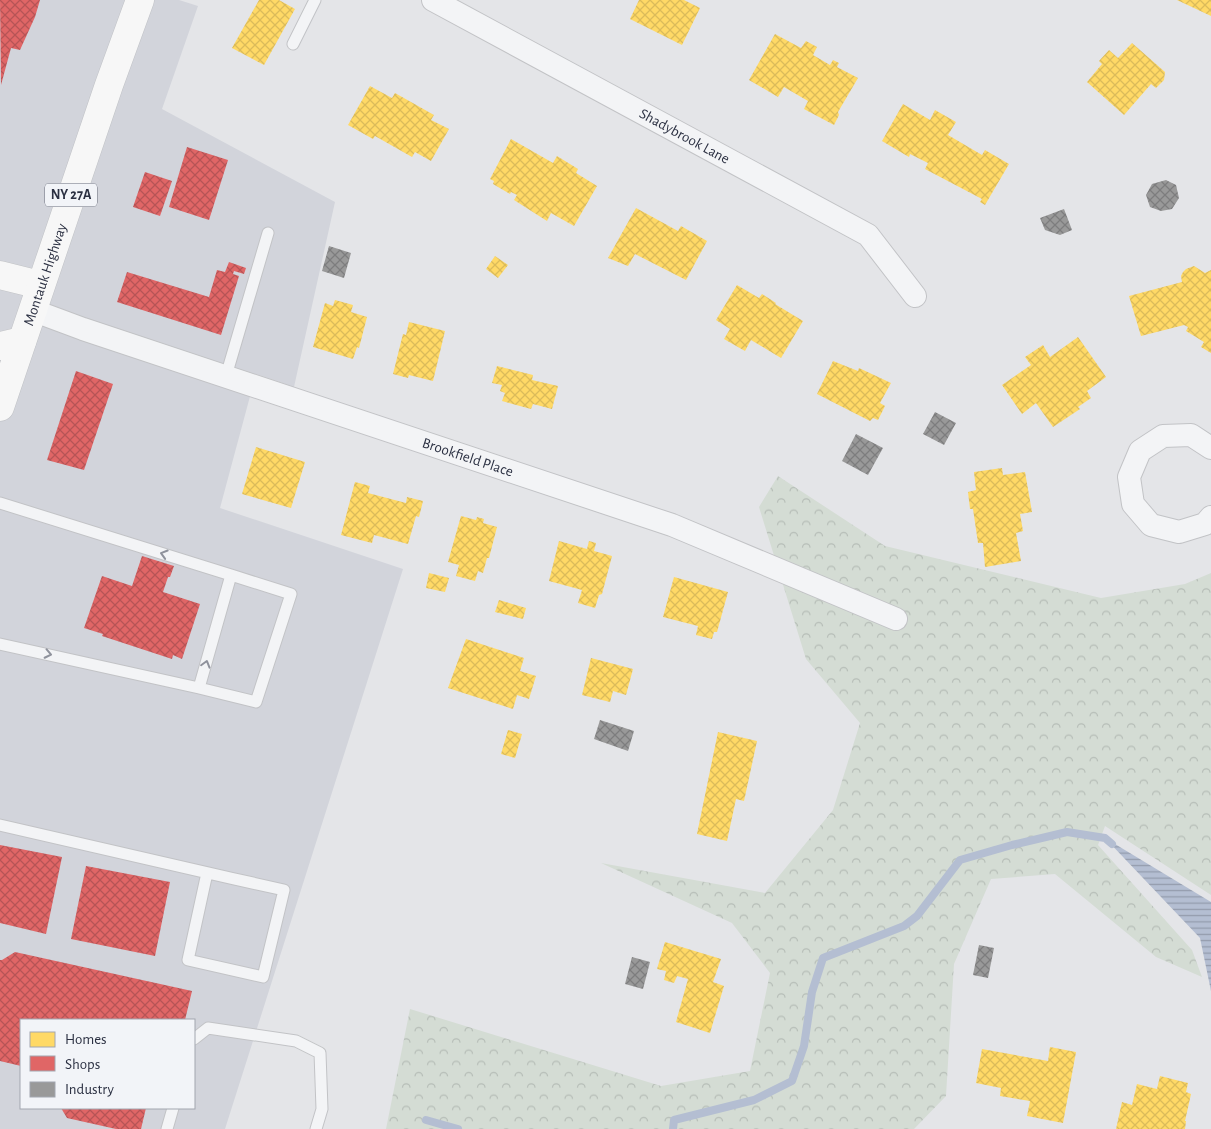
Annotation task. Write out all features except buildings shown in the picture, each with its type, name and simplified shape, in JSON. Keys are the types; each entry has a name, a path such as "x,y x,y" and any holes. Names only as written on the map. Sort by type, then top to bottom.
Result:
{"main road":[{"name":"Montauk Highway","path":"0,407 11,344 36,297 106,91 140,0"},
{"path":"0,275 36,297"}],"street":[{"name":"Shadybrook Lane","path":"433,0 868,235 915,296"},
{"name":"Brookfield Place","path":"36,297 83,329 672,525 896,619"},
{"path":"1211,448 1191,435 1163,436 1140,451 1129,477 1133,504 1152,525 1179,532 1205,524 1211,517"}],"lane":[{"path":"293,44 315,0"},
{"path":"226,376 268,233"},
{"path":"0,503 291,594 256,702 0,644"},
{"path":"199,688 231,575"},
{"path":"0,825 284,890 263,977 188,960 206,873"},
{"path":"195,1038 208,1028 296,1041 320,1053 322,1109 316,1129"},
{"path":"167,1129 172,1109"}],"shaded area":[{"path":"0,0 179,0 198,6 162,109 335,202 294,387 256,374 220,508 403,569 225,1129 0,1129"}],"green space":[{"path":"778,476 885,546 1101,598 1185,584 1211,573 1211,895 1105,826 1098,845 1192,950 1202,977 1156,957 1055,874 991,879 954,964 946,1096 914,1129 386,1129 410,1009 661,1086 750,1071 770,973 732,923 601,863 765,893 833,810 860,723 806,659 759,507"}],"water":[{"path":"1105,838 1211,902 1211,991 1200,938"}],"waterway":[{"path":"673,1129 674,1120 754,1100 792,1081 804,1046 812,992 823,958 904,926 917,916 960,860 1067,832 1105,838 1112,844"},
{"path":"426,1120 458,1129"}]}
